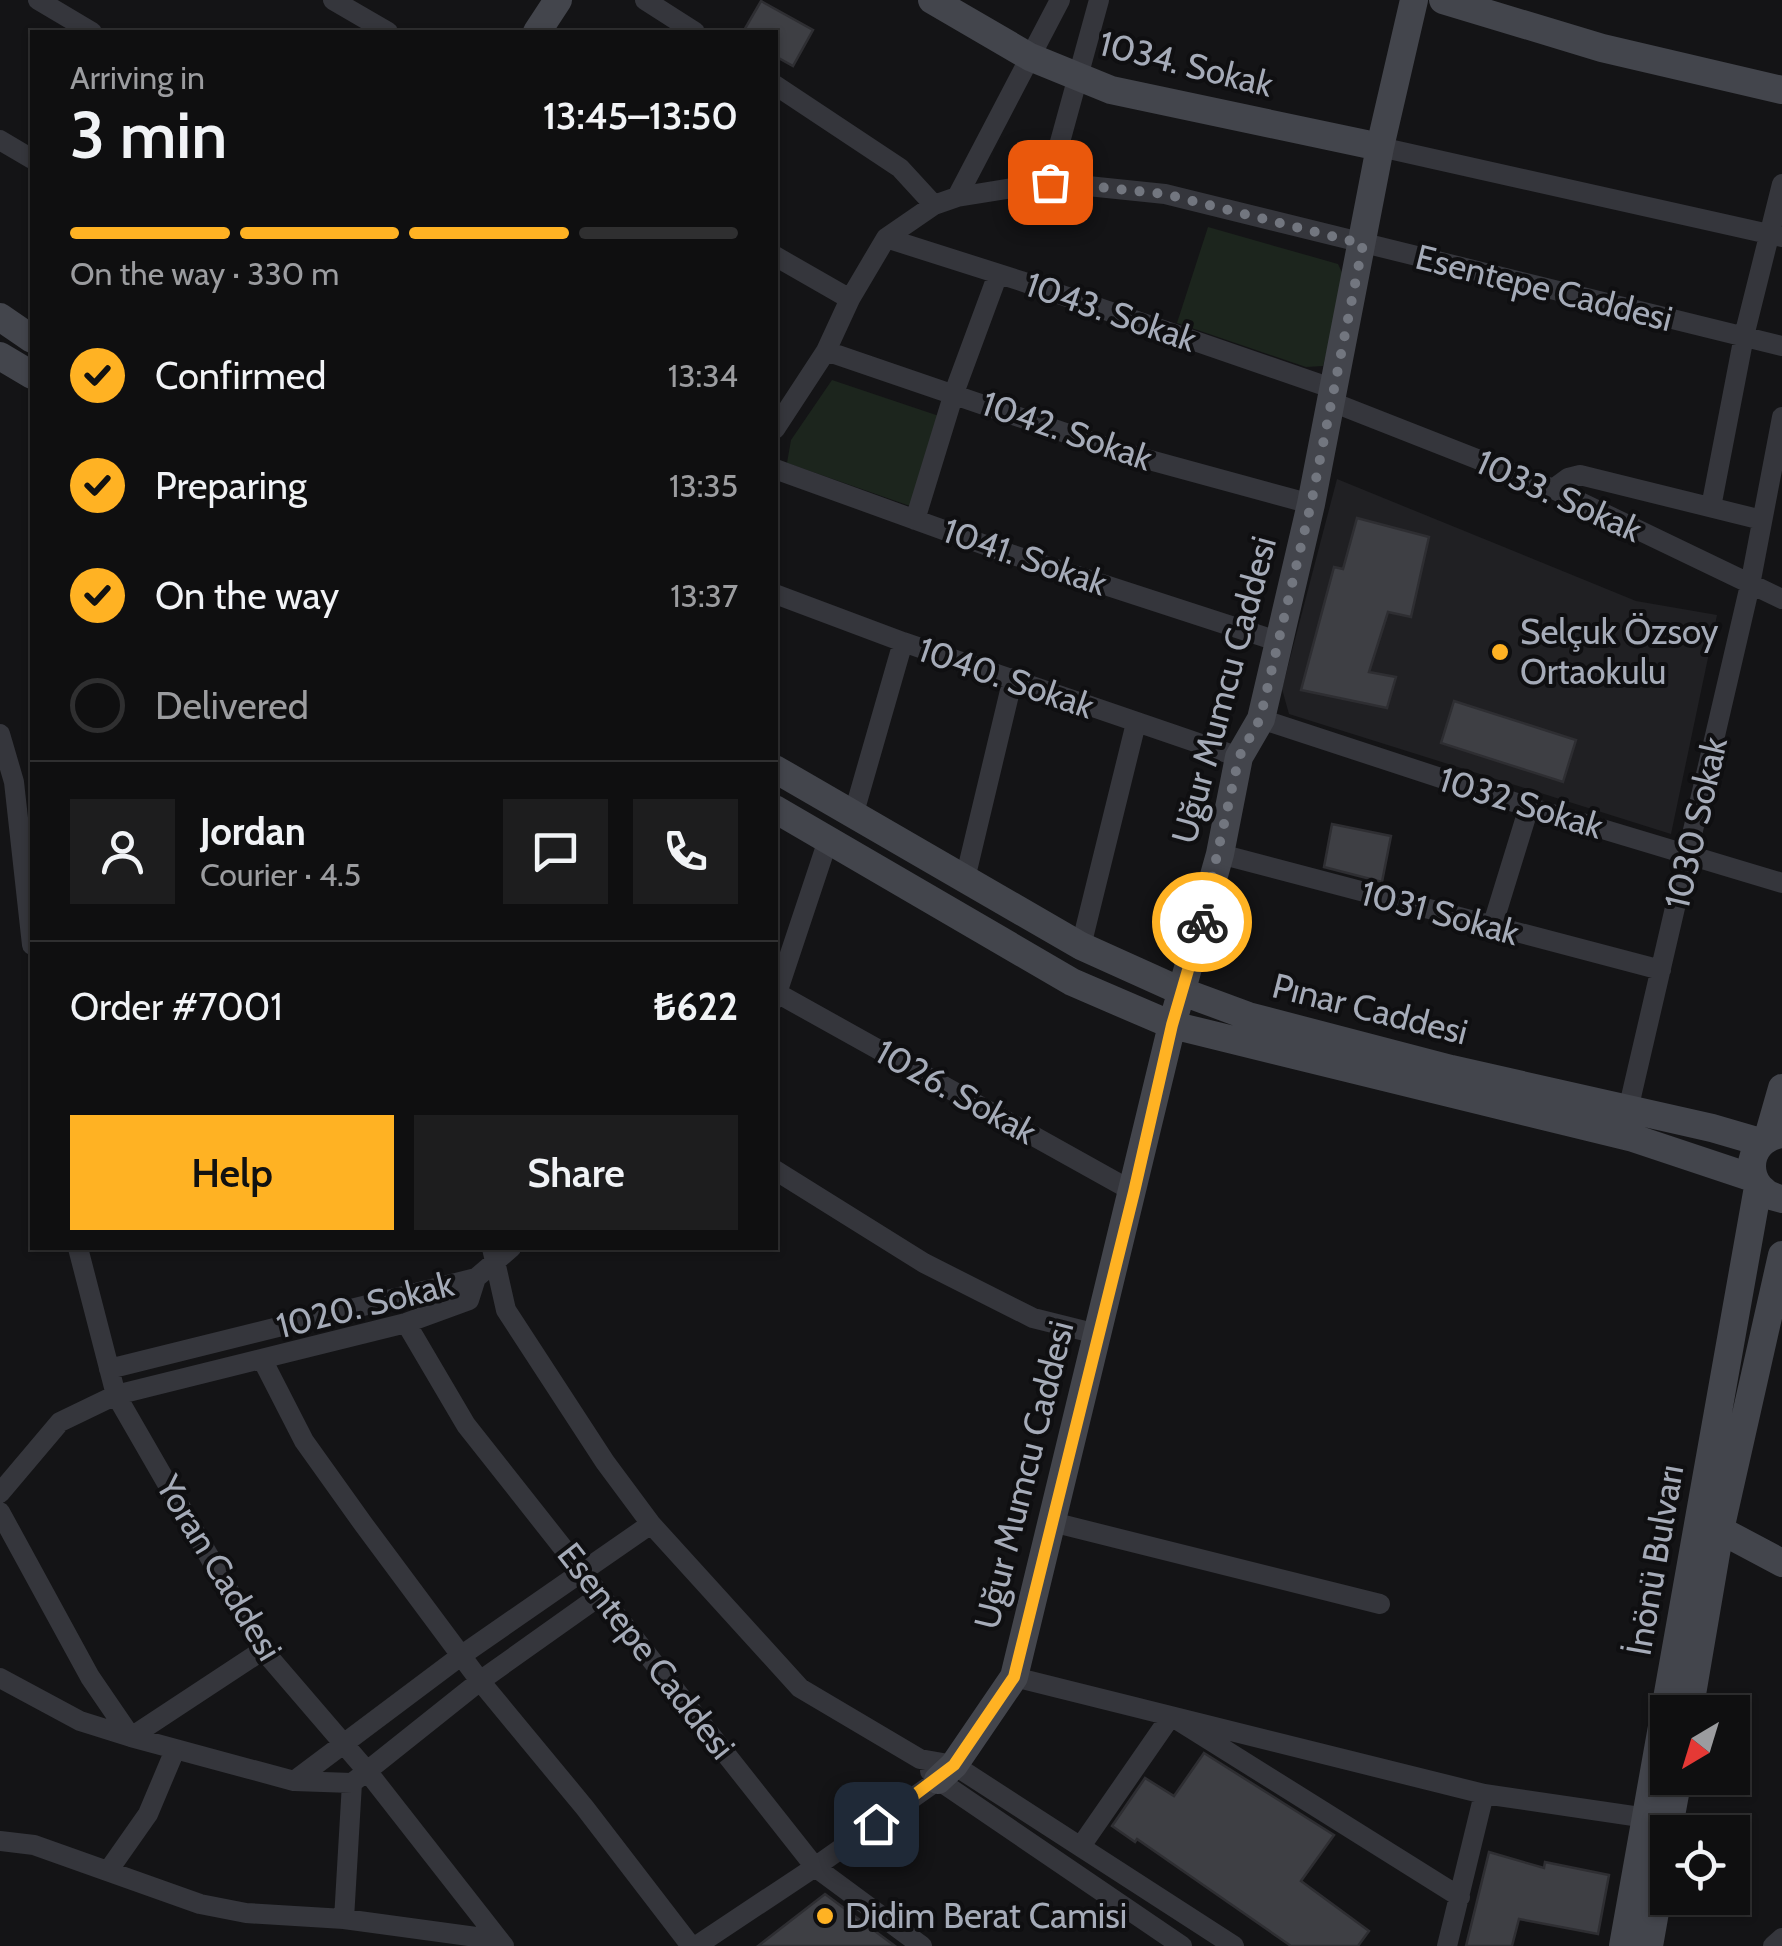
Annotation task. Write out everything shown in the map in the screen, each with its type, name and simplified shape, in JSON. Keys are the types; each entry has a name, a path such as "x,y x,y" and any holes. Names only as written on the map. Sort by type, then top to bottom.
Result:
{"main road":[{"path":"538,30 558,0"},
{"name":"1034. Sokak","path":"932,0 1030,57 1111,90 1380,146"},
{"name":"Uğur Mumcu Caddesi","path":"937,1768 1014,1677 1172,1025 1220,854 1239,757 1260,719 1311,504 1380,146 1414,0"},
{"path":"1444,0 1602,48 1782,90"},
{"path":"0,317 30,338"},
{"path":"0,356 30,374"},
{"name":"Pınar Caddesi","path":"778,771 1081,946 1183,992 1248,1016 1628,1110 1770,1138"},
{"name":"Pınar Caddesi","path":"778,811 1072,982 1172,1025 1633,1138 1764,1188"},
{"path":"1770,1138 1782,1088"},
{"name":"İnönü Bulvarı","path":"1663,1815 1764,1188 1751,1160 1770,1138"},
{"name":"İnönü Bulvarı","path":"1692,1695 1720,1530 1778,1287 1782,1255"},
{"path":"1720,1530 1782,1564"},
{"name":"İnönü Bulvarı","path":"1623,1946 1650,1864"},
{"name":"İnönü Bulvarı","path":"1649,1946 1652,1915"}],"street":[{"path":"38,0 89,30"},
{"path":"333,0 385,30"},
{"path":"645,0 691,30"},
{"path":"957,197 1060,0"},
{"path":"1050,182 1099,0"},
{"path":"778,88 900,168 934,205"},
{"path":"0,140 30,158"},
{"path":"1380,146 1776,236"},
{"name":"Esentepe Caddesi","path":"778,423 826,351 850,299 886,238 934,205 957,197 1050,182 1165,194 1782,346"},
{"path":"1710,508 1744,336 1776,236 1782,184"},
{"name":"1043. Sokak","path":"886,238 998,274 1333,395"},
{"path":"778,258 850,299"},
{"path":"916,520 954,393 998,274"},
{"name":"1042. Sokak","path":"826,351 1124,453 1311,504"},
{"name":"1033. Sokak","path":"1333,395 1553,489 1782,599"},
{"name":"1030 Sokak","path":"1628,1110 1750,585 1782,417"},
{"name":"1041. Sokak","path":"778,469 916,520 1277,641"},
{"path":"1553,489 1580,475 1762,520"},
{"name":"1040. Sokak","path":"778,595 902,642 1239,757"},
{"path":"853,816 902,642"},
{"path":"965,879 1014,678"},
{"name":"1032 Sokak","path":"1260,719 1529,807 1782,883"},
{"path":"1081,946 1136,723"},
{"path":"0,734 23,780 30,900"},
{"path":"1492,927 1529,807"},
{"path":"778,990 828,840"},
{"name":"1031 Sokak","path":"1220,854 1660,970"},
{"name":"1026. Sokak","path":"778,997 1134,1192"},
{"path":"778,1172 924,1263 1032,1318 1097,1334"},
{"name":"Yoran Caddesi","path":"79,1250 116,1395 263,1650 345,1745 360,1777 501,1943"},
{"path":"476,1278 500,1252"},
{"path":"500,1252 506,1310 605,1462 651,1524 800,1688 1082,1846 1234,1946"},
{"name":"1020. Sokak","path":"109,1369 476,1278"},
{"name":"1020. Sokak","path":"0,1493 60,1422 116,1395 406,1323 469,1300 476,1278"},
{"name":"Esentepe Caddesi","path":"406,1323 466,1424 815,1867 922,1946"},
{"path":"262,1358 304,1441 480,1681 693,1946 815,1867 937,1768"},
{"path":"0,1512 90,1678 131,1737"},
{"path":"1052,1522 1380,1604"},
{"path":"294,1781 462,1655 651,1524"},
{"path":"0,1678 80,1721 174,1750 294,1781 360,1777 480,1681 601,1595"},
{"path":"131,1737 263,1650"},
{"path":"1014,1677 1484,1794 1650,1828"},
{"path":"1082,1846 1172,1716"},
{"path":"1172,1716 1460,1897"},
{"path":"108,1872 148,1814 174,1750"},
{"path":"937,1768 1182,1946"},
{"path":"344,1919 360,1777"},
{"path":"1447,1946 1484,1794"},
{"path":"0,1841 34,1844 200,1904 246,1913 344,1919 501,1943"},
{"path":"1772,1946 1782,1938"}],"shaded area":[{"path":"1208,227 1338,264 1345,279 1323,366 1306,367 1177,323"},
{"path":"832,380 942,417 913,507 787,463 791,440"},
{"name":"Selçuk Özsoy Ortaokulu","path":"1337,479 1636,601 1717,615 1671,834 1289,714 1282,689"}],"building":[{"path":"761,1 813,30 793,66 778,58 778,30 744,30"},
{"path":"1357,518 1429,537 1411,617 1388,612 1369,672 1396,677 1387,708 1301,690 1334,567 1343,569"},
{"path":"1454,701 1576,740 1563,782 1441,743"},
{"path":"1332,824 1391,836 1382,882 1324,867"},
{"path":"1204,1753 1334,1835 1301,1881 1369,1931 1358,1946 1291,1946 1137,1839 1135,1842 1112,1826 1145,1778 1174,1796"},
{"path":"1489,1852 1544,1868 1545,1862 1609,1875 1598,1934 1519,1919 1512,1946 1466,1946"},
{"name":"Didim Berat Camisi","path":"825,1894 895,1946 758,1946"}],"way so far":[{"path":"1050,182 1165,194 1363,244 1311,504 1260,719 1239,757 1202,922"}],"place":[{"name":"Selçuk Özsoy Ortaokulu","path":"1500,652"},
{"name":"Didim Berat Camisi","path":"825,1916"}],"route":[{"path":"876,1824 954,1765 1014,1677 1172,1025 1202,922"}]}
